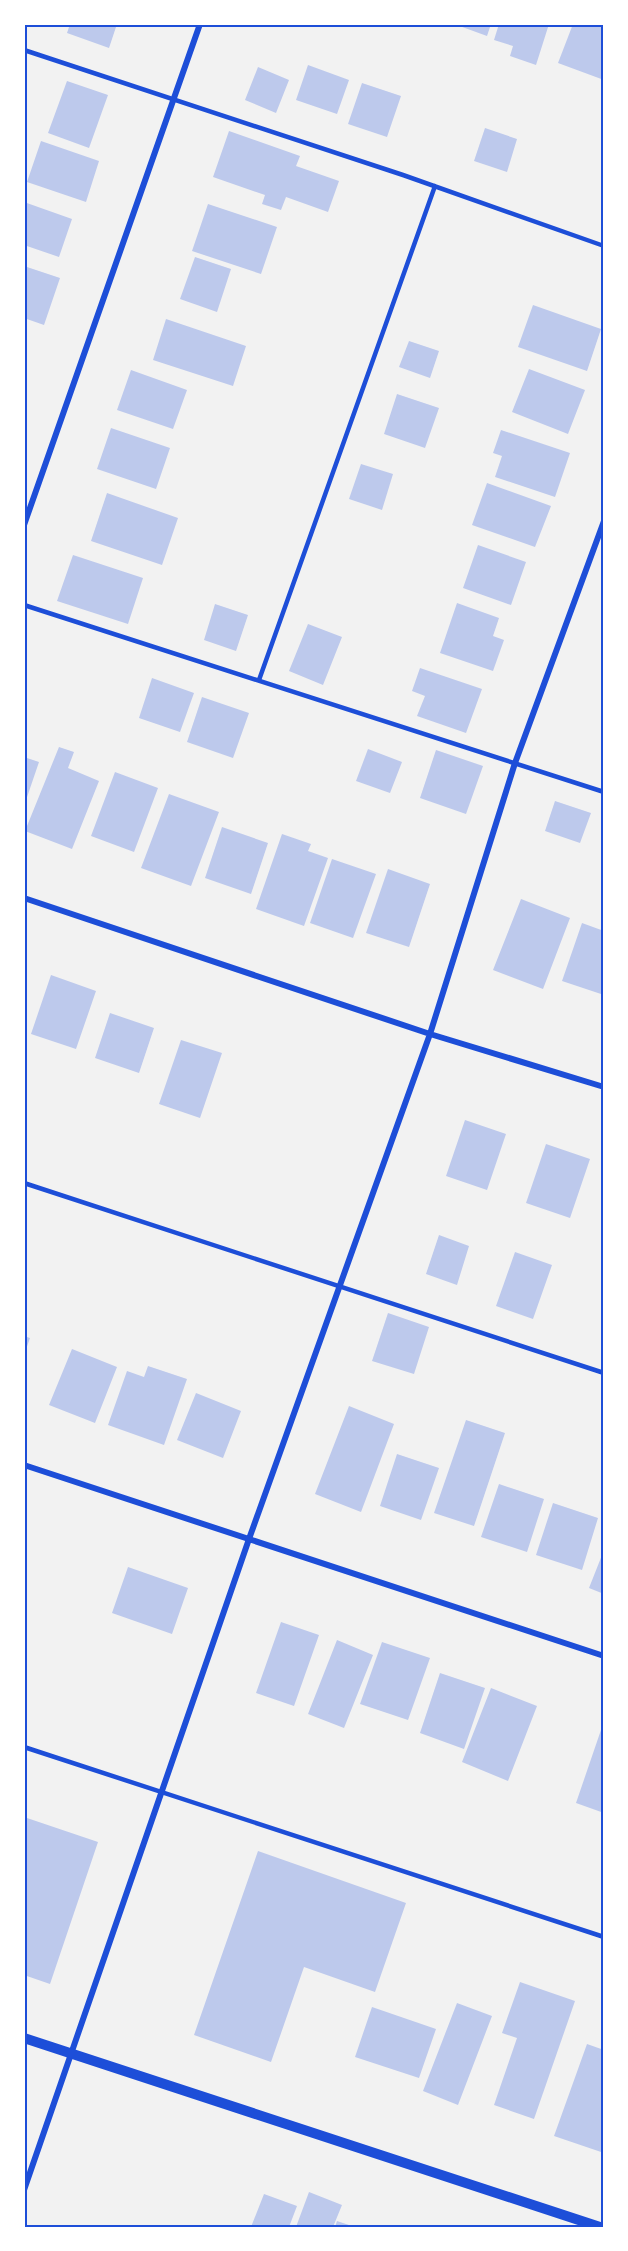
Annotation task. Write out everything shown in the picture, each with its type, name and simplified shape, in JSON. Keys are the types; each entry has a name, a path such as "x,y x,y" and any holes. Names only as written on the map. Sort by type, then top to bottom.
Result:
{"street":[{"path":"24,525 200,24"},
{"path":"24,2190 249,1539 430,1034 515,763 604,521"},
{"path":"24,898 430,1034 604,1087"},
{"path":"24,1465 604,1656"},
{"path":"24,2038 600,2227"}],"lane":[{"path":"24,50 435,186 604,246"},
{"path":"259,680 435,186"},
{"path":"24,605 604,792"},
{"path":"24,1183 604,1373"},
{"path":"24,1747 604,1937"}],"building":[{"path":"70,24 117,24 109,48 67,33"},
{"path":"454,24 491,24 487,36"},
{"path":"499,24 549,24 536,65 510,56 513,46 494,40"},
{"path":"573,24 604,26 604,80 558,63"},
{"path":"308,65 349,80 337,114 296,100"},
{"path":"258,67 289,80 276,113 245,100"},
{"path":"67,81 108,95 89,148 48,133"},
{"path":"362,83 401,96 387,137 348,124"},
{"path":"485,128 517,139 507,172 474,161"},
{"path":"229,131 300,156 296,166 339,181 328,212 286,197 281,210 262,204 265,195 213,177"},
{"path":"41,141 99,161 86,202 27,182"},
{"path":"24,202 72,219 59,257 24,245"},
{"path":"208,204 277,227 261,274 192,251"},
{"path":"195,257 231,269 217,312 180,299"},
{"path":"24,266 60,278 44,325 24,318"},
{"path":"533,305 601,329 587,371 518,347"},
{"path":"166,319 246,346 233,386 153,360"},
{"path":"409,341 439,351 430,378 399,367"},
{"path":"529,369 585,390 568,434 512,412"},
{"path":"131,370 187,390 173,429 117,410"},
{"path":"397,394 439,408 425,448 384,434"},
{"path":"111,428 170,448 156,489 97,469"},
{"path":"501,430 570,453 555,497 495,477 502,456 493,453"},
{"path":"361,464 393,474 382,510 349,499"},
{"path":"487,483 551,506 535,547 472,525"},
{"path":"107,493 178,518 162,565 91,541"},
{"path":"478,545 526,562 511,605 463,588"},
{"path":"73,555 143,578 128,624 57,601"},
{"path":"457,603 499,618 493,636 504,640 493,671 440,653"},
{"path":"215,604 248,615 236,651 204,640"},
{"path":"308,624 342,637 323,685 289,671"},
{"path":"420,668 482,689 466,733 417,716 425,696 412,691"},
{"path":"152,678 194,693 180,732 139,718"},
{"path":"202,697 249,713 233,758 187,742"},
{"path":"59,747 74,752 68,768 99,781 72,849 25,831"},
{"path":"368,749 402,762 390,793 356,781"},
{"path":"436,750 483,766 466,814 420,798"},
{"path":"24,757 39,762 24,806"},
{"path":"115,772 158,788 134,852 91,836"},
{"path":"169,794 219,812 191,886 141,868"},
{"path":"555,801 591,813 580,843 545,831"},
{"path":"222,827 268,843 251,894 205,878"},
{"path":"282,834 311,844 308,851 328,858 304,926 256,909"},
{"path":"332,859 376,874 353,938 310,923"},
{"path":"388,869 430,884 409,947 366,933"},
{"path":"521,899 570,918 543,989 493,970"},
{"path":"582,923 604,931 604,995 562,981"},
{"path":"51,975 96,991 76,1049 31,1034"},
{"path":"110,1013 154,1028 139,1073 95,1058"},
{"path":"181,1040 222,1053 200,1118 159,1104"},
{"path":"465,1120 506,1134 487,1190 446,1176"},
{"path":"546,1144 590,1159 570,1218 526,1203"},
{"path":"439,1235 469,1246 457,1285 426,1274"},
{"path":"515,1252 552,1265 533,1319 496,1306"},
{"path":"388,1313 429,1327 414,1374 372,1361"},
{"path":"24,1336 30,1338 24,1355"},
{"path":"72,1349 117,1367 95,1423 49,1405"},
{"path":"148,1366 187,1379 164,1445 108,1425 127,1371 144,1377"},
{"path":"196,1393 241,1411 223,1458 177,1440"},
{"path":"349,1406 394,1424 361,1512 315,1494"},
{"path":"466,1420 505,1433 474,1526 434,1513"},
{"path":"397,1454 439,1468 421,1520 380,1506"},
{"path":"499,1484 544,1499 527,1552 481,1537"},
{"path":"553,1503 598,1518 582,1570 536,1555"},
{"path":"604,1550 604,1594 589,1588"},
{"path":"128,1567 188,1588 172,1634 112,1613"},
{"path":"281,1622 319,1635 294,1706 256,1693"},
{"path":"337,1640 373,1655 344,1728 308,1714"},
{"path":"382,1642 430,1658 408,1720 360,1704"},
{"path":"440,1673 485,1688 464,1749 420,1733"},
{"path":"491,1688 537,1706 508,1781 462,1762"},
{"path":"602,1727 604,1728 604,1813 576,1803"},
{"path":"27,1818 98,1842 50,1984 24,1975 24,1827"},
{"path":"258,1851 406,1903 375,1992 304,1967 271,2062 194,2035"},
{"path":"520,1982 575,2001 534,2119 494,2105 517,2038 502,2033"},
{"path":"457,2003 492,2016 458,2105 423,2091"},
{"path":"372,2007 436,2029 419,2078 355,2057"},
{"path":"587,2044 604,2050 604,2153 554,2136"},
{"path":"309,2192 342,2205 333,2227 296,2227"},
{"path":"264,2194 297,2206 289,2227 251,2227"},
{"path":"337,2221 355,2227 335,2227"}]}
